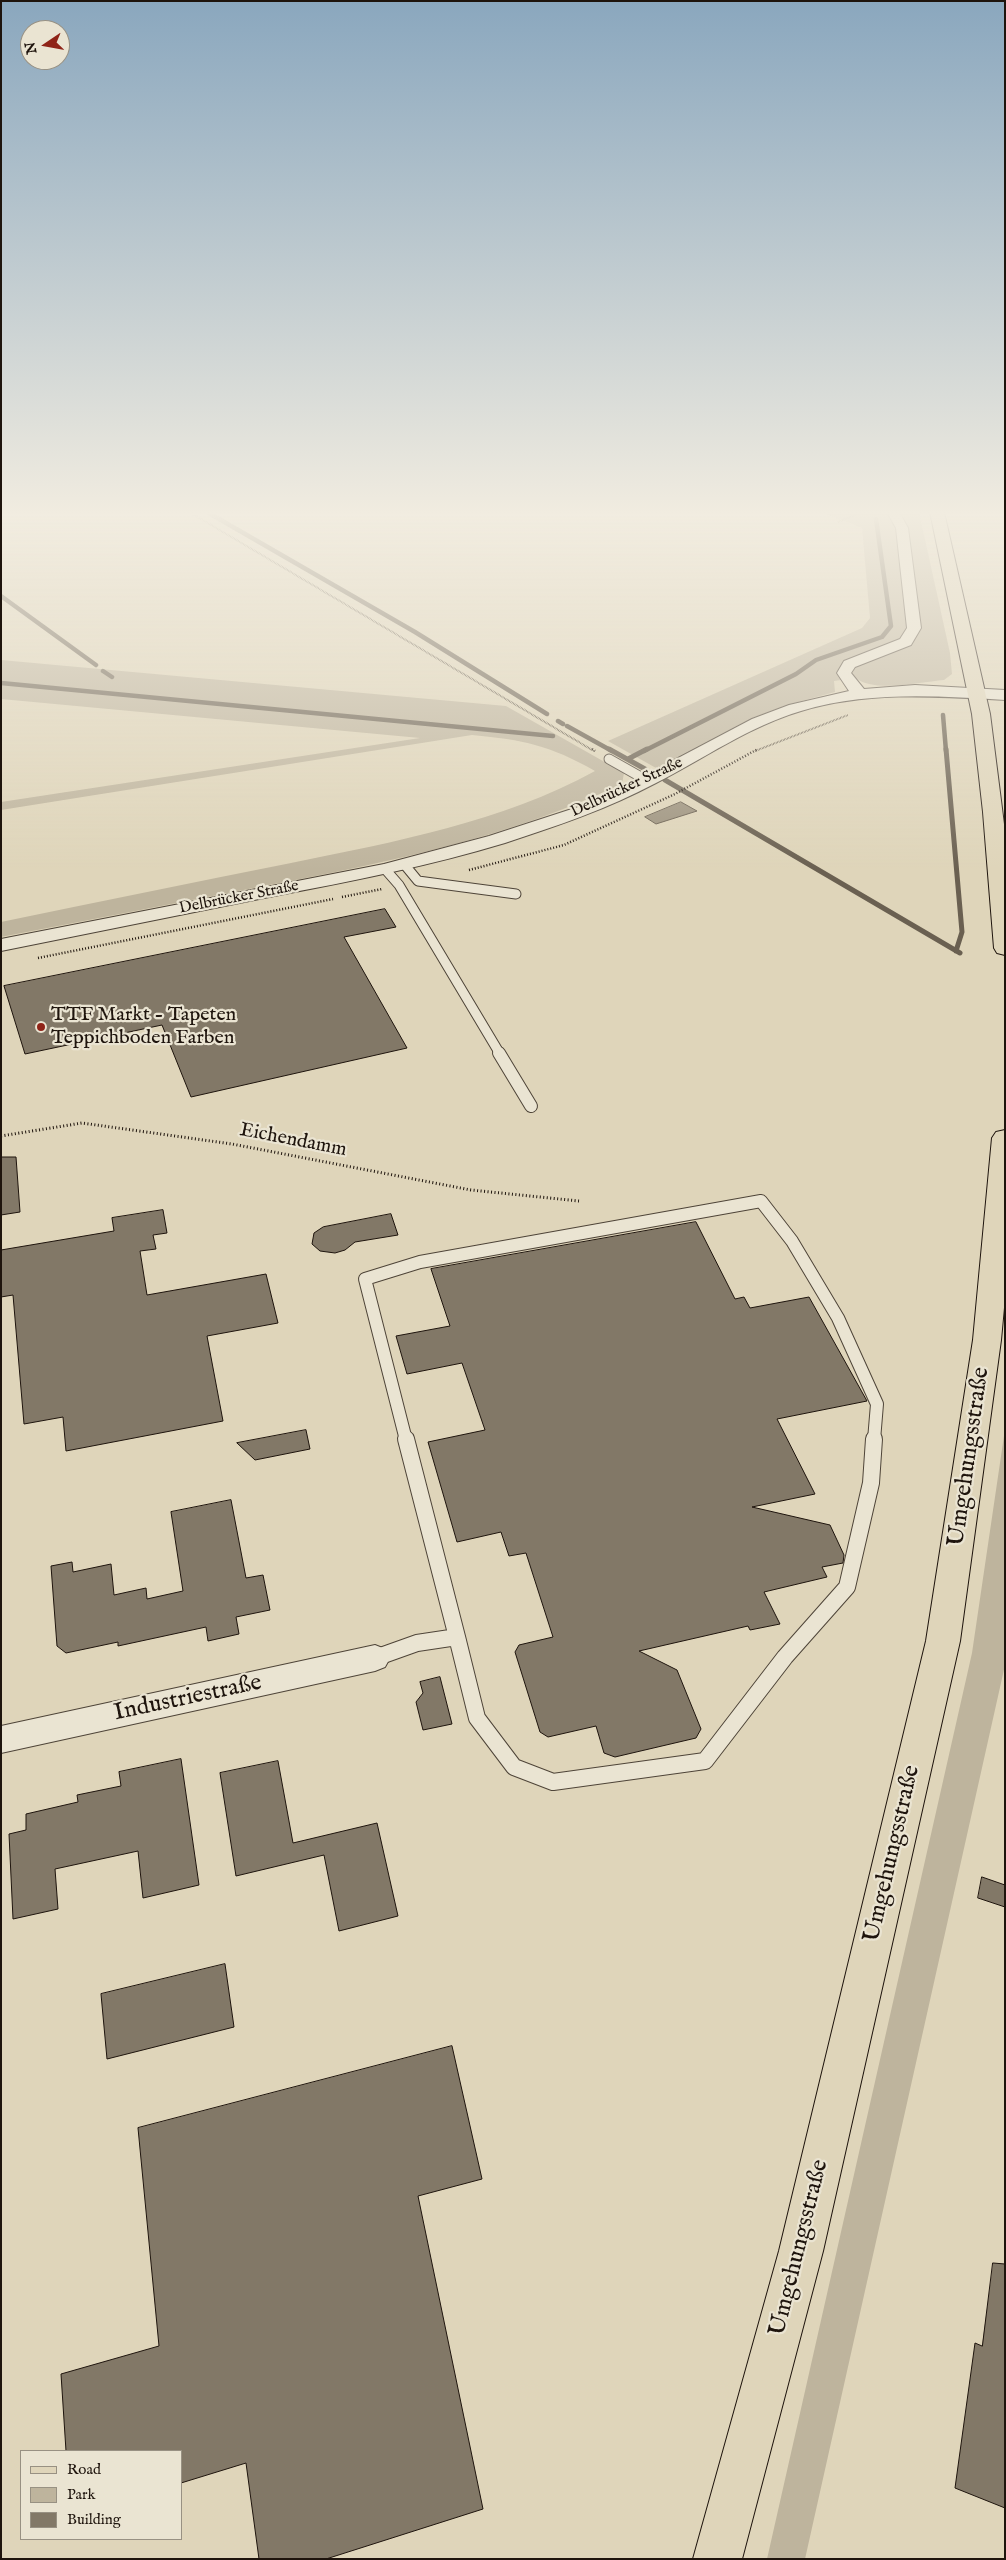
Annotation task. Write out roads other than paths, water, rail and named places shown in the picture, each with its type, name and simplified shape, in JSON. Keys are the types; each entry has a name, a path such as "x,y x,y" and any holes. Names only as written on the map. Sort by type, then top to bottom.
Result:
{"main road":[{"path":"964,631 978,694 993,812 1005,948"},
{"name":"Umgehungsstraße","path":"717,2559 801,2251 943,1641 987,1340 1005,1138"}],"street":[{"path":"860,694 847,680 844,673 849,664 878,651 906,642 912,631"},
{"name":"Delbrücker Straße","path":"1,945 385,869 496,840 587,810 648,782 758,722 794,708 860,694 915,690 1005,696"},
{"name":"Industriestraße","path":"1,1740 375,1658"}],"lane":[{"path":"609,759 648,782"},
{"path":"404,864 418,881 516,894"},
{"path":"385,869 399,885 531,1106"},
{"path":"761,1201 792,1241 838,1318 877,1404 871,1484 848,1587 785,1657 705,1761 552,1782 514,1767 477,1718 457,1637 365,1279 420,1262 761,1201"},
{"path":"375,1658 417,1643 457,1637"}],"waterway":[{"path":"50,631 96,665"},
{"path":"414,631 547,714"},
{"path":"644,751 796,674 816,660 882,637 887,631"},
{"path":"103,671 112,677"},
{"path":"1,683 553,736"},
{"path":"943,715 946,751"},
{"path":"558,721 563,724"},
{"path":"567,726 612,751"},
{"path":"609,749 645,769"},
{"path":"628,759 647,749"},
{"path":"946,749 962,932 956,951"},
{"path":"665,780 956,951"},
{"path":"956,951 960,953"}],"place":[{"name":"TTF Markt - Tapeten Teppichboden Farben","path":"41,1027"}]}
